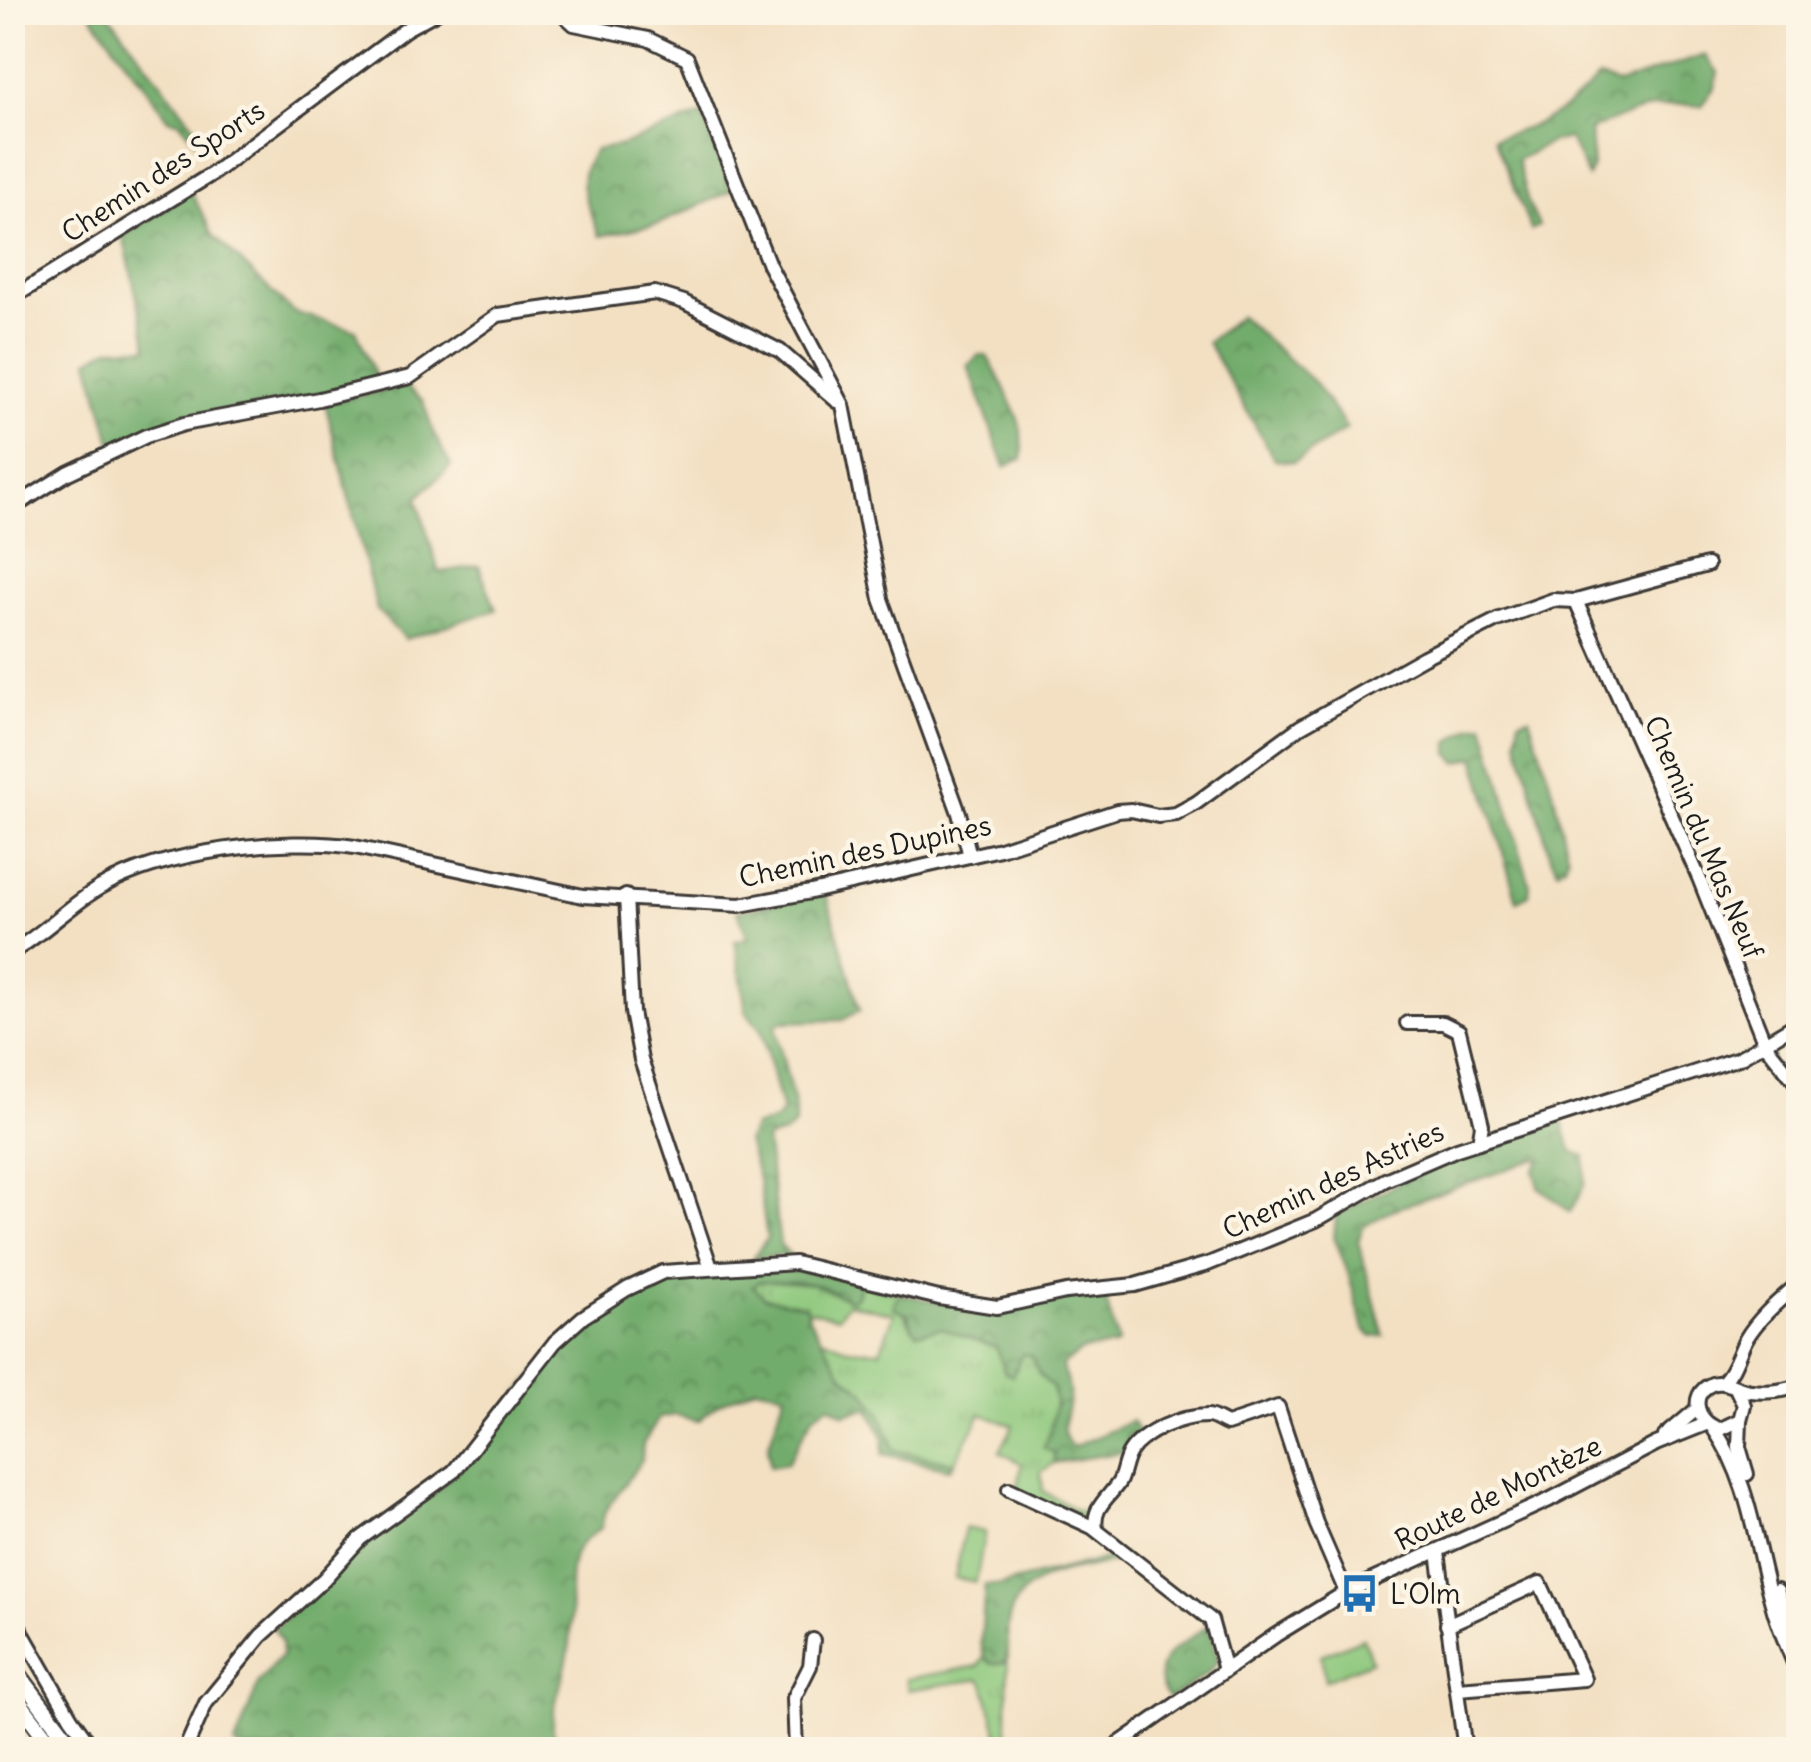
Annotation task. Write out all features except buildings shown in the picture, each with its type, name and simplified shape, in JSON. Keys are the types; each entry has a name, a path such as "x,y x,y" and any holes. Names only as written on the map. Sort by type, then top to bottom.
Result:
{"main road":[{"path":"12,1666 75,1750"},
{"path":"12,1693 55,1750"}],"street":[{"name":"Chemin des Sports","path":"12,298 212,174 406,29 437,12"},
{"path":"561,12 574,24 648,39 686,58 758,240 842,405 881,599 959,813 970,856"},
{"path":"12,508 68,472 146,436 233,413 410,377 498,316 655,293 684,302 780,351 842,405"},
{"name":"Chemin des Dupines","path":"12,952 110,882 176,860 262,844 320,842 583,896 740,905 1000,850 1117,811 1158,816 1186,810 1290,734 1424,656 1497,620 1553,600 1576,600 1708,566"},
{"name":"Chemin du Mas Neuf","path":"1576,600 1700,878 1736,979 1765,1044 1798,1086"},
{"path":"626,896 632,1012 641,1060 711,1268"},
{"path":"1407,1023 1443,1023 1458,1030 1482,1125 1479,1142"},
{"name":"Chemin des Astries","path":"185,1750 206,1702 262,1636 324,1579 360,1539 454,1472 555,1342 583,1316 663,1272 795,1262 939,1298 997,1307 1066,1292 1135,1285 1208,1264 1316,1220 1386,1180 1479,1142 1740,1058 1798,1023"},
{"path":"1730,1382 1747,1337 1798,1284"},
{"path":"1730,1382 1743,1398 1741,1454 1771,1571 1798,1654"},
{"path":"1782,1392 1730,1382 1707,1387 1698,1400 1698,1408 1729,1450 1743,1483 1773,1610 1798,1674"},
{"path":"1710,1426 1728,1428 1742,1415 1798,1386"},
{"path":"1096,1529 1094,1520 1100,1505 1120,1479 1130,1452 1144,1437 1194,1418 1210,1415 1228,1424 1278,1406 1316,1523 1346,1592"},
{"name":"Route de Montèze","path":"1656,1444 1698,1408"},
{"name":"Route de Montèze","path":"1110,1750 1346,1592 1549,1500 1656,1444 1710,1426"},
{"path":"1009,1489 1096,1529 1212,1620 1226,1670"},
{"path":"1438,1552 1466,1750"},
{"path":"1447,1625 1540,1582 1584,1679 1458,1689"},
{"path":"12,1615 71,1718 94,1750"},
{"path":"796,1750 794,1698 810,1666 812,1640"}],"green space":[{"path":"90,13 108,13 208,144 201,147 179,121 169,119"},
{"path":"1705,55 1718,72 1715,87 1701,106 1658,107 1590,130 1593,166 1588,177 1569,138 1517,160 1528,203 1539,226 1531,230 1494,138 1551,117 1599,78 1618,84"},
{"path":"702,114 731,191 658,224 600,236 582,182 595,150 622,145"},
{"path":"191,192 214,236 293,312 356,330 378,382 153,429 112,445 89,360 109,348 148,347 123,236"},
{"path":"1240,316 1314,382 1347,429 1294,462 1275,460 1207,342"},
{"path":"979,355 987,356 1013,406 1021,432 1022,459 1005,467 968,366"},
{"path":"405,386 423,401 433,432 451,466 417,498 439,572 479,566 496,610 405,639 377,610 325,403"},
{"path":"1529,717 1553,790 1568,857 1558,870 1550,856 1517,738 1519,720"},
{"path":"1484,724 1530,885 1529,895 1517,901 1475,757 1458,762 1449,754 1449,742 1471,727"},
{"path":"826,893 860,1010 843,1020 781,1022 775,1026 795,1108 795,1125 784,1134 766,1139 780,1244 790,1255 753,1258 767,1238 759,1183 747,1141 753,1127 774,1121 782,1113 761,1030 746,1012 735,941 748,938 737,911"},
{"path":"1563,1121 1571,1151 1585,1156 1585,1184 1570,1212 1539,1187 1534,1170 1541,1160 1536,1159 1392,1210 1363,1227 1358,1241 1384,1336 1372,1337 1364,1329 1334,1237 1336,1215 1447,1162"},
{"path":"795,1269 860,1283 857,1296 852,1300 820,1286 797,1282 759,1281 753,1286 765,1298 805,1305 844,1376 864,1391 881,1414 894,1450 954,1463 950,1469 883,1454 884,1439 868,1408 844,1414 829,1405 813,1416 787,1464 770,1467 768,1447 785,1393 755,1387 718,1404 698,1421 676,1415 659,1418 643,1444 642,1460 605,1511 601,1528 582,1543 574,1556 570,1579 571,1638 553,1721 555,1749 243,1750 235,1745 259,1682 282,1655 281,1641 274,1629 358,1546 441,1487 549,1357 586,1322 658,1279"},
{"path":"759,1280 814,1284 837,1295 857,1296 860,1283 901,1294 902,1310 913,1329 944,1329 997,1348 1006,1373 1022,1353 1032,1356 1039,1374 1053,1388 1055,1403 1050,1449 1055,1455 1054,1463 1041,1472 1043,1491 1079,1512 1087,1511 1095,1503 1091,1522 1017,1492 1022,1464 1000,1452 1013,1425 981,1414 954,1463 894,1450 876,1410 843,1374 820,1337 849,1349 880,1351 894,1314 848,1303 838,1317 807,1310 805,1305 765,1298 753,1287"},
{"path":"1104,1293 1118,1343 1083,1350 1062,1365 1069,1390 1064,1434 1073,1447 1132,1421 1141,1436 1134,1440 1131,1434 1127,1435 1130,1442 1123,1452 1054,1463 1055,1454 1043,1447 1055,1403 1053,1388 1039,1374 1032,1356 1022,1354 1013,1376 1005,1373 997,1348 941,1328 918,1333 908,1315 894,1308 901,1294 993,1314 1064,1297"},
{"path":"965,1528 985,1532 976,1582 955,1578"},
{"path":"1124,1554 1114,1562 1065,1572 1034,1584 1013,1607 1005,1662 992,1664 984,1657 981,1642 985,1585 1001,1585"},
{"path":"1209,1624 1218,1662 1169,1699 1161,1685 1163,1663"},
{"path":"1363,1638 1372,1661 1325,1680 1321,1655"},
{"path":"984,1657 992,1664 1005,1662 1008,1657 1010,1749 1002,1749 980,1679 908,1690 906,1679 978,1666"}],"place":[{"name":"L'Olm","path":"1360,1594"}]}
